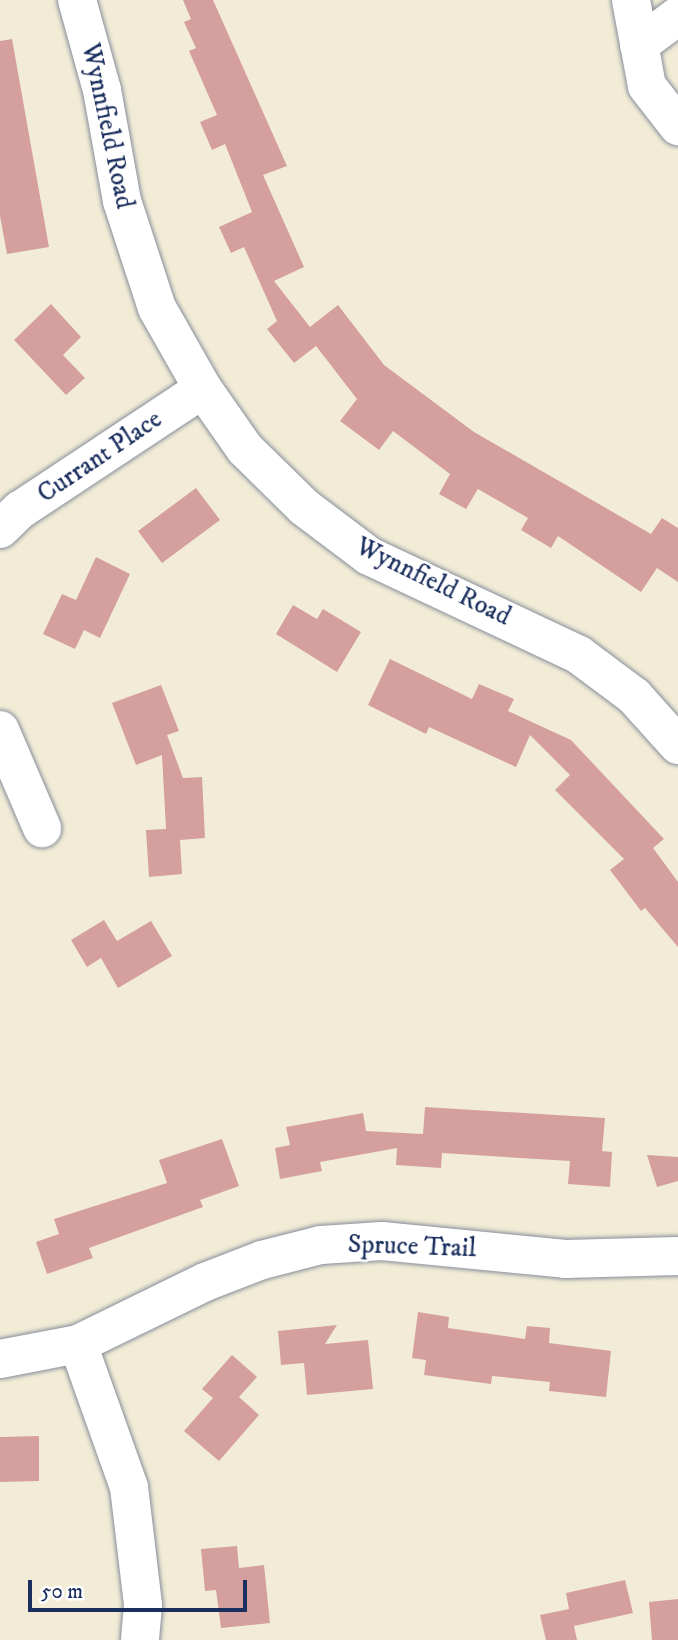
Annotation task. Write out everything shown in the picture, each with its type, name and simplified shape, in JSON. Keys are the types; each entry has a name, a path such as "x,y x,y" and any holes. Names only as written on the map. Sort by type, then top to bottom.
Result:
{"street":[{"name":"Wynnfield Road","path":"77,0 103,90 131,231 157,308 203,389 244,449 303,507 369,556 579,655 634,696 678,745"},
{"path":"631,0 647,86 678,126"},
{"path":"639,46 678,16"},
{"name":"Currant Place","path":"0,529 20,510 203,389"},
{"path":"0,730 42,828"},
{"name":"Spruce Trail","path":"0,1359 78,1344 205,1282 261,1260 321,1245 382,1241 565,1259 678,1256"},
{"path":"78,1344 129,1486 143,1605 140,1640"}],"building":[{"path":"183,0 213,0 287,166 263,175 304,267 274,281 310,327 338,305 384,365 474,432 651,534 662,518 678,528 678,582 657,568 641,592 558,536 551,548 521,530 528,518 478,489 466,509 439,494 450,474 393,431 379,450 340,421 357,399 316,346 294,363 267,329 277,321 244,247 231,253 219,227 252,212 225,144 212,150 200,122 217,115 189,51 196,48 184,22 191,19"},
{"path":"12,39 49,247 7,254 0,216 0,41"},
{"path":"51,304 81,337 63,355 85,378 66,395 14,340"},
{"path":"196,488 220,520 162,563 138,531"},
{"path":"96,557 130,574 100,638 84,630 75,649 43,634 62,594 76,600"},
{"path":"293,605 317,619 323,609 361,632 337,672 276,634"},
{"path":"390,659 472,699 479,684 514,699 508,711 571,740 664,839 653,848 678,882 678,947 645,908 641,911 610,870 624,859 555,790 570,775 530,735 516,767 429,727 426,734 368,705"},
{"path":"161,685 179,731 167,735 183,778 202,777 205,838 180,840 182,874 149,877 146,830 166,829 162,755 136,765 112,703"},
{"path":"104,920 117,941 151,921 172,956 118,988 101,958 87,967 71,940"},
{"path":"425,1107 605,1118 602,1151 612,1152 610,1187 568,1184 570,1161 442,1153 441,1168 396,1165 397,1148 320,1162 322,1171 280,1179 275,1148 290,1145 286,1127 363,1113 366,1131 423,1134"},
{"path":"222,1139 239,1186 200,1200 203,1207 89,1248 93,1258 47,1274 36,1242 59,1234 54,1219 167,1183 159,1160"},
{"path":"647,1155 678,1157 678,1181 657,1187"},
{"path":"418,1312 449,1317 448,1328 525,1339 527,1326 550,1328 549,1343 611,1351 606,1397 549,1391 550,1382 492,1376 491,1384 424,1375 426,1360 412,1358"},
{"path":"337,1325 325,1344 368,1340 373,1389 307,1395 304,1363 281,1365 278,1331"},
{"path":"232,1355 257,1377 239,1397 259,1415 219,1461 184,1431 213,1398 202,1389"},
{"path":"39,1436 39,1481 0,1482 0,1437"},
{"path":"237,1546 239,1568 264,1565 270,1623 221,1628 216,1590 205,1591 201,1549"},
{"path":"625,1580 633,1613 574,1626 577,1640 546,1640 540,1615 569,1609 566,1593"},
{"path":"678,1599 678,1640 652,1640 649,1602"}]}
